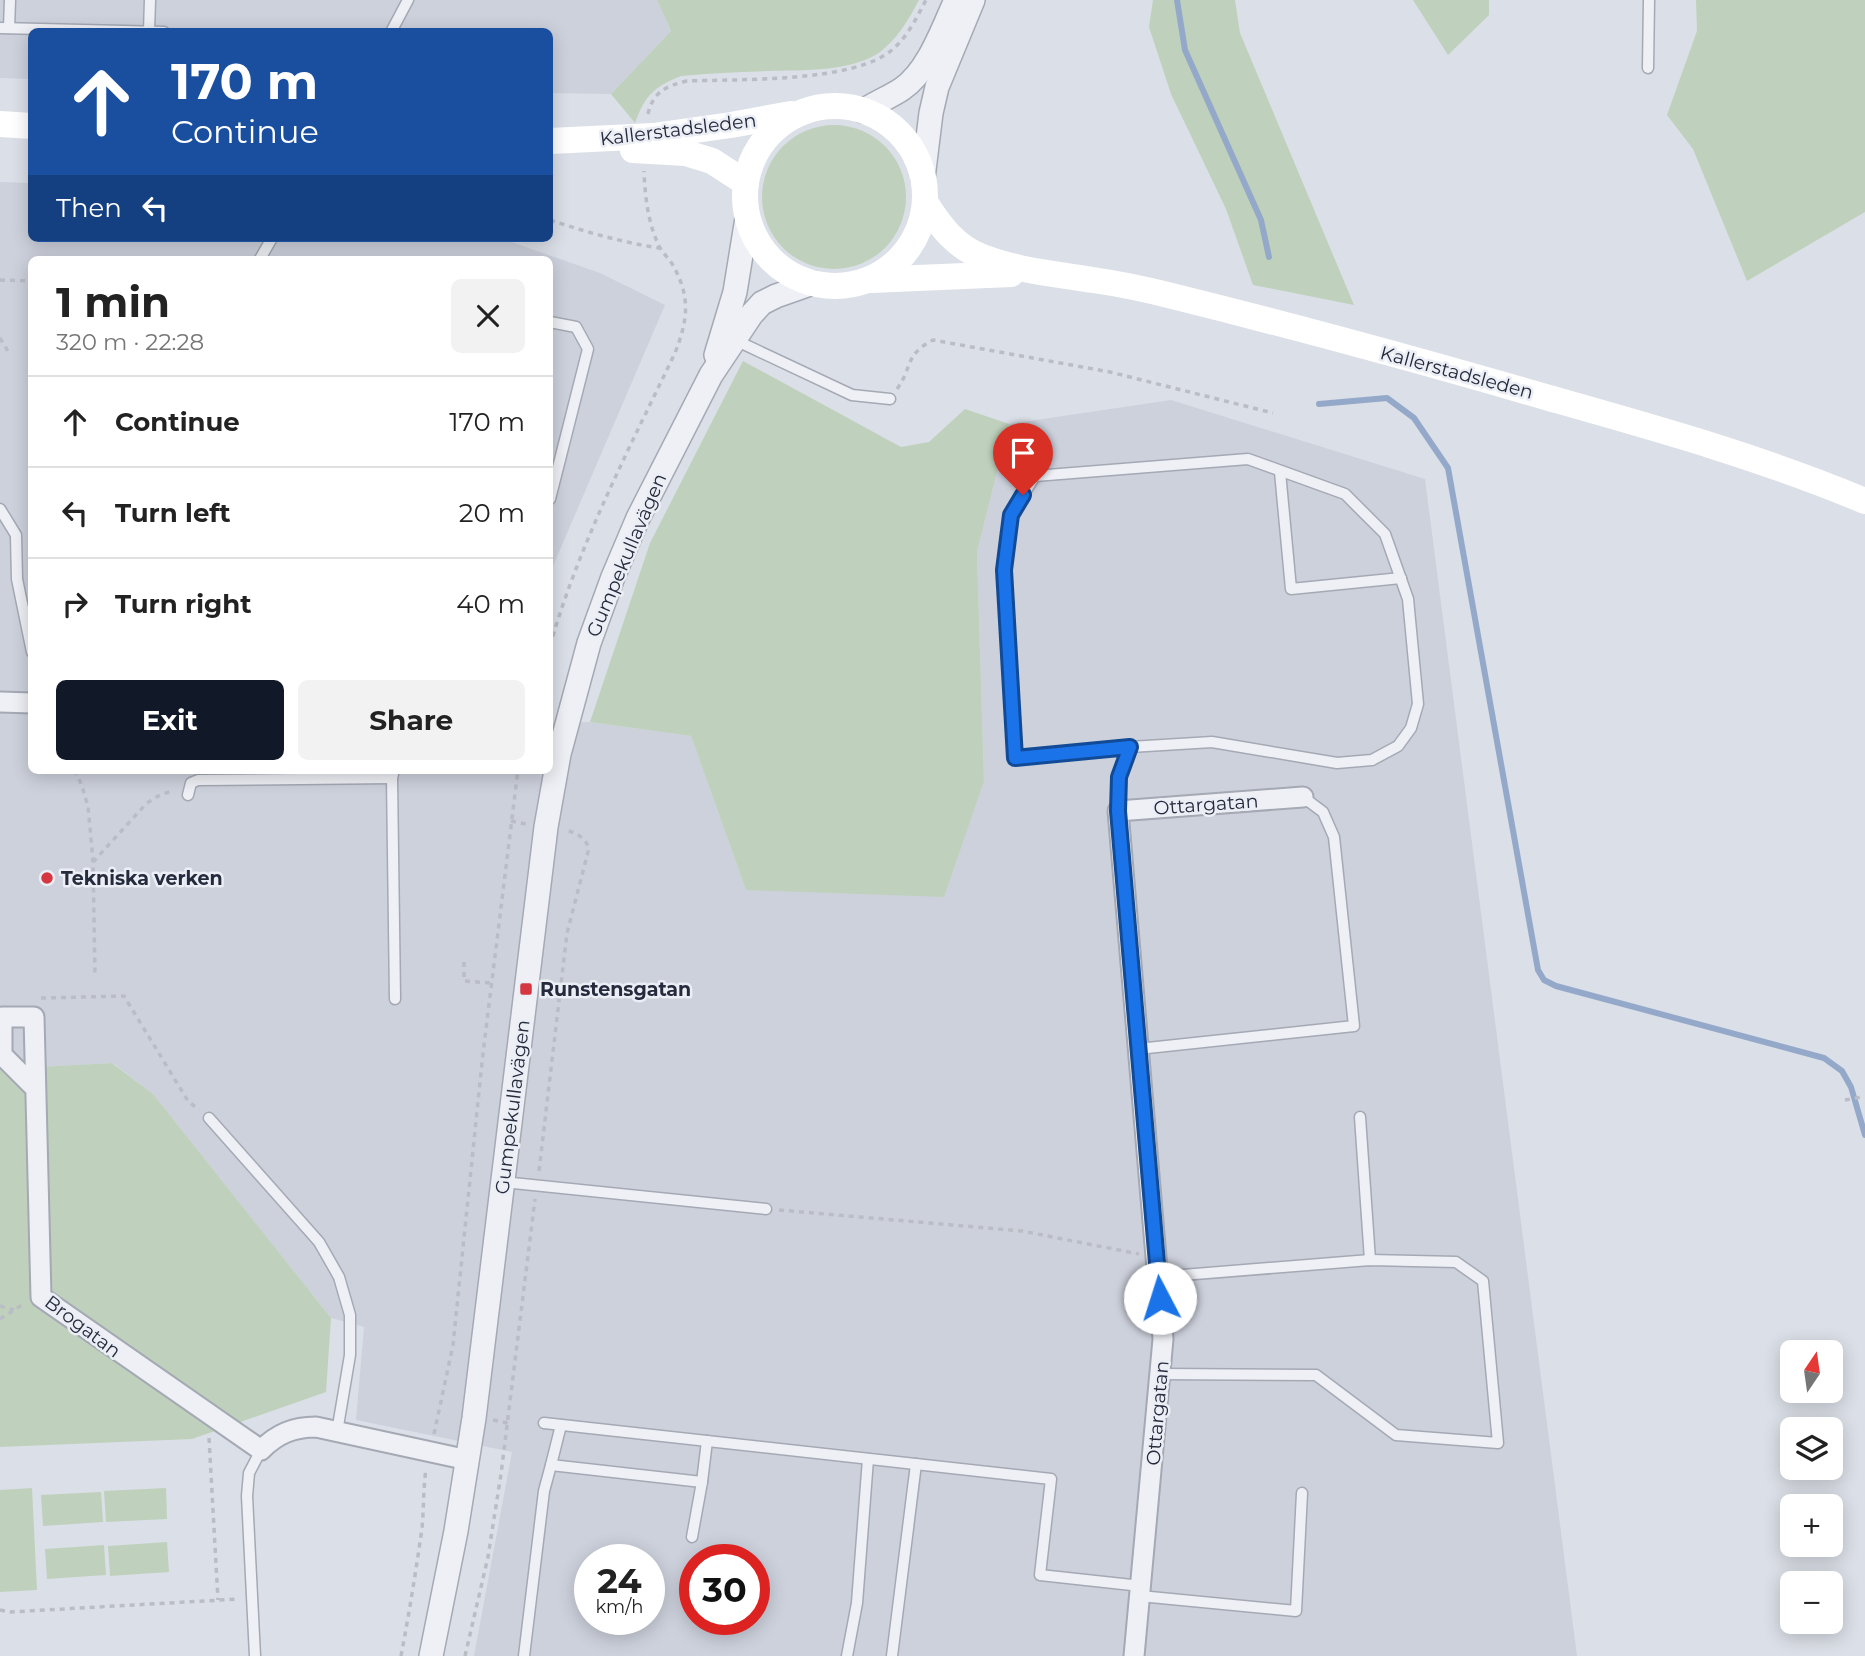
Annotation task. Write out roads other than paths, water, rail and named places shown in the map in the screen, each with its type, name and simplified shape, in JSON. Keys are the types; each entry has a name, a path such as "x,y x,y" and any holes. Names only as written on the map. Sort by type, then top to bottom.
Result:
{"main road":[{"path":"835,106 863,111 877,117 902,136 919,163 924,190 920,227 908,249 890,267 869,280 841,286 813,283 790,274 771,260 756,241 747,218 745,201 750,167 766,138 791,117 806,111 835,106"},
{"name":"Kallerstadsleden","path":"553,143 653,136 806,111"},
{"path":"0,124 28,126"},
{"name":"Kallerstadsleden","path":"553,143 686,153 712,161 746,183"},
{"name":"Kallerstadsleden","path":"924,190 939,225 957,244 984,258 1040,272 1097,280 1173,296 1487,380 1666,432 1818,481 1865,501"},
{"name":"Kallerstadsleden","path":"869,280 1040,272"}],"street":[{"path":"863,111 914,79 937,42 956,0"},
{"path":"924,190 931,113 937,87 973,0"},
{"name":"Gumpekullavägen","path":"710,375 735,292 747,218"},
{"name":"Gumpekullavägen","path":"554,753 612,578 638,518 710,375 762,303 813,283"},
{"path":"0,702 28,703"},
{"name":"Gumpekullavägen","path":"431,1656 468,1460 552,774"},
{"name":"Ottargatan","path":"1135,1656 1163,1339 1118,811 1303,797"},
{"name":"Brogatan","path":"35,1088 2,1055 2,1017 34,1017 40,1297 261,1451"},
{"path":"261,1451 272,1439 287,1431 301,1427 317,1427 468,1460"}],"lane":[{"path":"10,0 5,28 28,28"},
{"path":"149,0 149,28"},
{"path":"1647,68 1649,0"},
{"path":"393,28 406,1"},
{"path":"553,323 576,327 588,349 553,486"},
{"path":"735,340 852,395 890,399"},
{"path":"553,451 561,452"},
{"path":"1248,459 1345,494 1385,534 1401,578 1408,599 1418,705 1411,728 1398,746 1372,760 1337,763 1212,742 1015,758 1004,570 1011,515 1035,476 1248,459"},
{"path":"1280,472 1290,589 1401,578"},
{"path":"0,509 16,535 17,579 28,633"},
{"path":"1118,811 1119,777 1130,747"},
{"path":"188,793 191,783 198,780 393,774 395,999"},
{"path":"1138,1049 1354,1026 1334,837 1323,812 1303,797"},
{"path":"1360,1117 1370,1260"},
{"path":"209,1118 319,1242 339,1277 350,1315 350,1355 337,1432"},
{"path":"503,1181 766,1209"},
{"path":"1157,1267 1370,1260 1456,1262 1483,1281 1498,1443 1396,1435 1316,1375 1161,1374"},
{"path":"544,1423 1051,1479 1040,1575 1296,1611 1303,1493"},
{"path":"524,1656 544,1491 561,1425"},
{"path":"692,1537 707,1441"},
{"path":"255,1656 247,1484 249,1473 261,1451"},
{"path":"847,1656 857,1603 869,1459"},
{"path":"892,1656 916,1464"},
{"path":"551,1465 702,1482"}],"waterway":[{"path":"1177,0 1185,50 1261,220 1269,257"},
{"path":"1319,404 1387,398 1414,418 1448,468 1538,970 1544,980 1556,986 1824,1058 1842,1071 1851,1087 1865,1135"}],"place":[{"name":"Tekniska verken","path":"47,878"},
{"name":"Runstensgatan","path":"526,989"}]}
